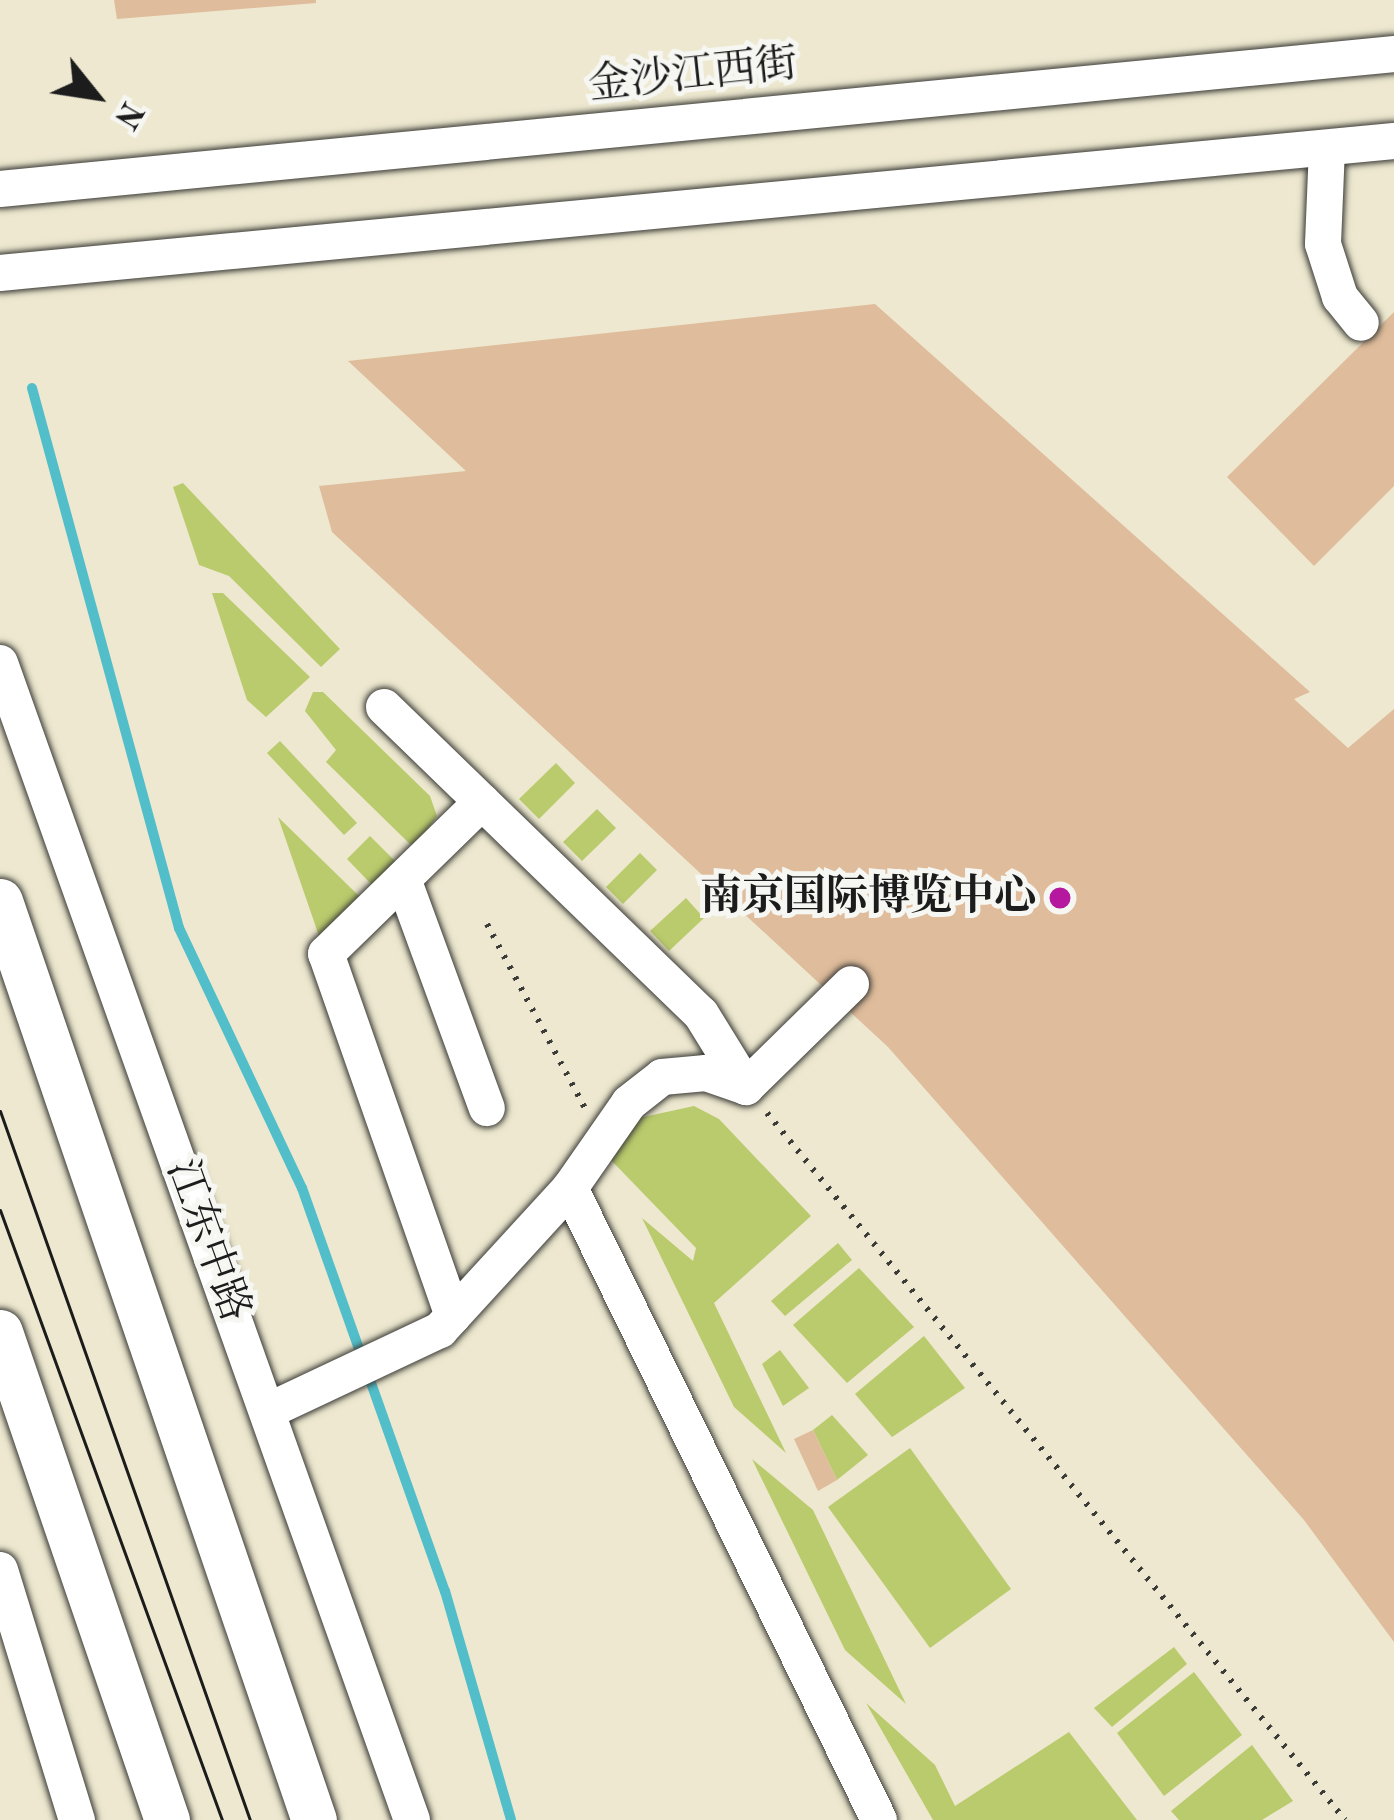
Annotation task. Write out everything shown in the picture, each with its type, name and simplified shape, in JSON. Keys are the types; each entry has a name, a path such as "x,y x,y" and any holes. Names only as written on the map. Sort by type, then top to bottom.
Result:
{"main road":[{"name":"江东中路","path":"0,901 314,1820"},
{"path":"0,1332 167,1820"}],"street":[{"name":"金沙江西街","path":"0,189 1394,54"},
{"path":"0,273 1394,141"},
{"path":"1327,148 1323,244 1340,297 1360,323"},
{"name":"江东中路","path":"0,663 270,1410 412,1820"},
{"path":"384,707 701,1014 746,1087"},
{"path":"453,1316 326,954 482,802"},
{"path":"404,879 487,1108"},
{"path":"746,1087 850,984"},
{"path":"270,1410 440,1330 570,1188 601,1138 662,1077 706,1073 746,1087"},
{"path":"570,1188 879,1820"},
{"path":"0,1570 77,1820"},
{"path":"0,1669 40,1701"}],"path":[{"path":"487,924 601,1138"},
{"path":"746,1087 1345,1820"}],"green space":[{"path":"183,483 340,649 321,667 229,576 199,565 173,487"},
{"path":"212,593 223,593 310,677 266,717 247,700"},
{"path":"313,692 323,692 430,796 437,816 414,848 326,762 336,750 305,711"},
{"path":"280,741 357,823 344,835 267,753"},
{"path":"556,763 575,783 539,819 519,799"},
{"path":"597,809 616,828 582,861 563,842"},
{"path":"278,817 359,896 319,936"},
{"path":"370,836 397,863 373,886 347,859"},
{"path":"640,853 657,870 623,904 606,887"},
{"path":"686,898 704,918 669,951 650,931"},
{"path":"694,1106 719,1119 811,1216 714,1303 786,1453 734,1407 642,1218 693,1261 696,1248 608,1157 639,1118"},
{"path":"838,1243 852,1260 785,1316 771,1301"},
{"path":"859,1268 914,1327 847,1383 793,1325"},
{"path":"924,1336 965,1388 892,1437 855,1394"},
{"path":"780,1350 809,1388 783,1406 762,1364"},
{"path":"832,1415 868,1455 837,1480 813,1430"},
{"path":"910,1448 1011,1589 930,1648 828,1507"},
{"path":"752,1459 813,1510 906,1704 845,1650"},
{"path":"1174,1647 1187,1664 1112,1727 1094,1708"},
{"path":"1194,1672 1242,1735 1164,1796 1117,1733"},
{"path":"866,1703 935,1765 955,1806 1069,1732 1137,1820 933,1820"},
{"path":"1252,1745 1293,1801 1262,1820 1179,1820 1171,1811"}],"building":[{"path":"114,0 316,0 316,3 117,19"},
{"name":"南京国际博览中心","path":"875,304 1310,692 1294,699 1348,748 1394,709 1394,1642 1304,1520 888,1047 332,532 319,486 466,471 348,361"},
{"path":"1394,312 1394,486 1314,566 1227,477"},
{"path":"813,1430 837,1480 818,1491 794,1439"}],"waterway":[{"path":"32,388 179,928 302,1188 445,1591 511,1820"}],"tram line":[{"path":"0,1111 250,1820"},
{"path":"0,1210 222,1820"}],"place":[{"name":"南京国际博览中心","path":"1060,898"}]}
